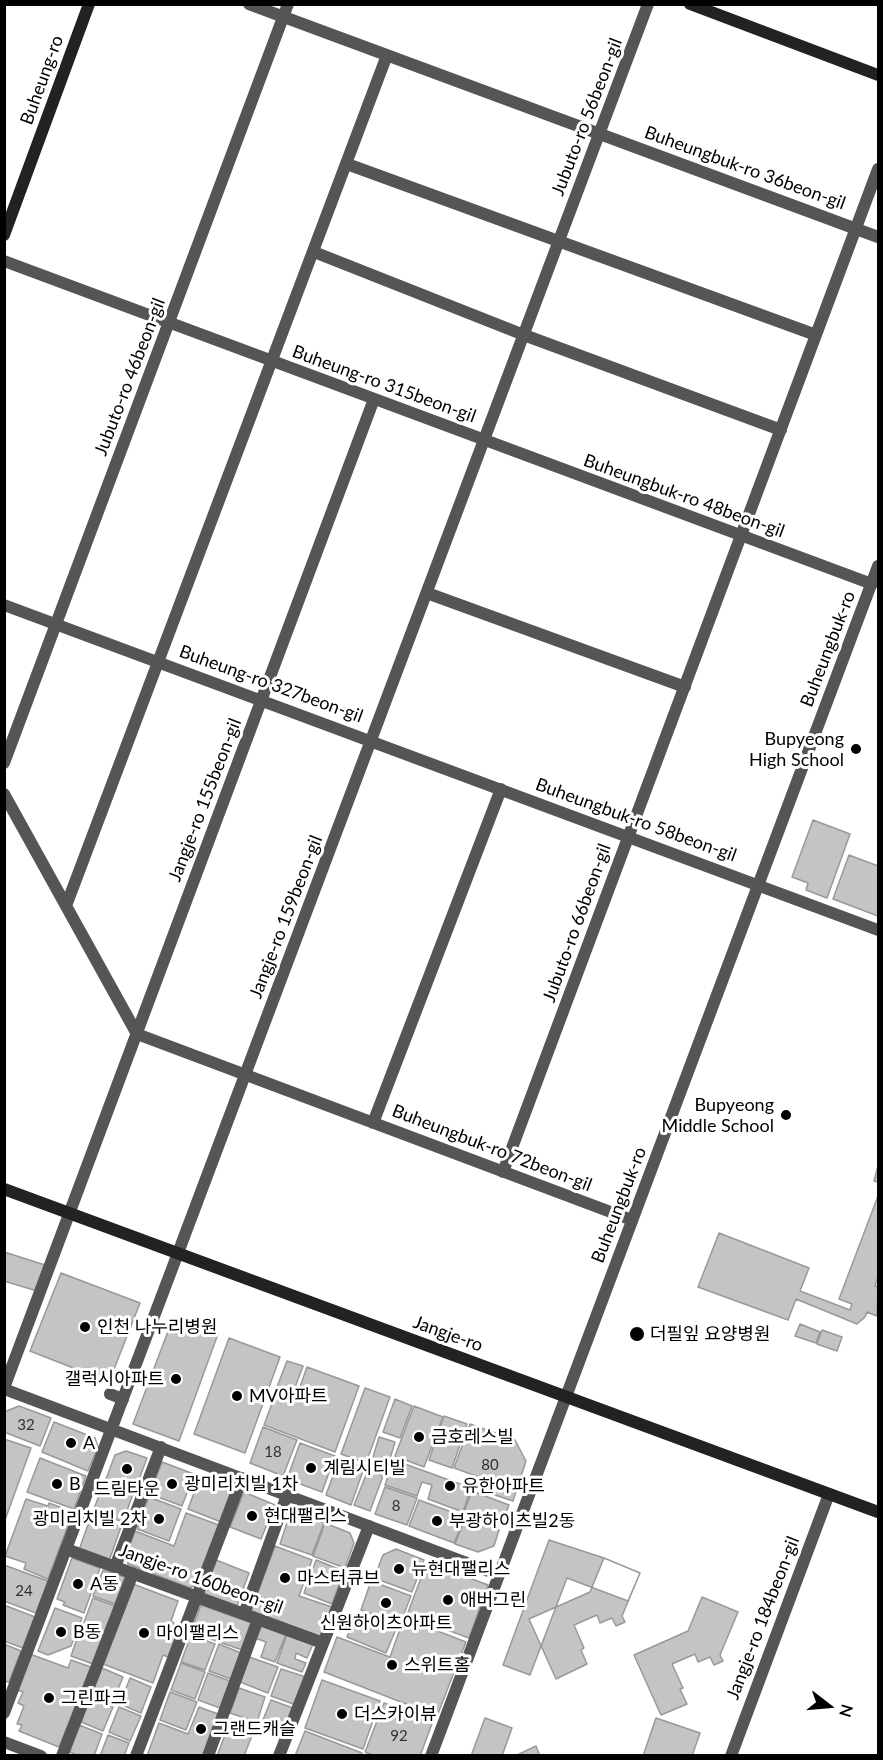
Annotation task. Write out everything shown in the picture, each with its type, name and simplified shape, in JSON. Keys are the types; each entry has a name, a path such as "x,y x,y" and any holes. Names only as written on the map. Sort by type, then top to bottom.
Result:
{"main road":[{"name":"Buheung-ro","path":"4,235 89,4"},
{"path":"690,4 879,75"},
{"name":"Jangje-ro","path":"4,1189 879,1512"}],"street":[{"name":"Buheungbuk-ro 36beon-gil","path":"249,4 879,237"},
{"name":"Jubuto-ro 46beon-gil","path":"4,763 288,4"},
{"name":"Jubuto-ro 56beon-gil","path":"484,441 648,4"},
{"name":"Buheung-ro 315beon-gil","path":"213,517 387,55"},
{"path":"347,164 816,336"},
{"name":"Jubuto-ro 66beon-gil","path":"503,1172 879,169"},
{"path":"314,252 524,335 781,430"},
{"name":"Buheung-ro 315beon-gil","path":"4,261 484,441"},
{"name":"Jangje-ro 155beon-gil","path":"4,1388 374,399"},
{"name":"Buheungbuk-ro 48beon-gil","path":"484,441 872,584"},
{"name":"Jangje-ro 159beon-gil","path":"178,1253 484,441"},
{"name":"Buheung-ro 327beon-gil","path":"66,906 213,517"},
{"name":"Buheungbuk-ro","path":"431,1755 879,566"},
{"path":"427,593 685,687"},
{"name":"Buheung-ro 327beon-gil","path":"4,604 371,741"},
{"name":"Buheungbuk-ro 58beon-gil","path":"371,741 879,930"},
{"name":"Buheungbuk-ro 72beon-gil","path":"373,1123 501,789"},
{"path":"4,795 137,1034"},
{"name":"Buheungbuk-ro 72beon-gil","path":"137,1034 632,1220"},
{"path":"4,1713 178,1253"},
{"path":"4,1388 499,1575"},
{"path":"110,1394 123,1400"},
{"path":"116,1567 161,1447"},
{"path":"136,1755 242,1478"},
{"name":"Jangje-ro 184beon-gil","path":"730,1755 829,1494"},
{"path":"244,1614 287,1495"},
{"path":"279,1755 369,1526"},
{"name":"Jangje-ro 160beon-gil","path":"66,1549 323,1643"},
{"path":"62,1755 133,1574"},
{"path":"208,1755 258,1620"},
{"path":"4,1742 41,1755"}],"building":[{"path":"813,820 850,834 827,898 806,890 808,883 792,877"},
{"path":"849,855 878,866 878,916 833,899"},
{"path":"878,1166 878,1182 874,1181"},
{"path":"878,1196 878,1276 875,1286 878,1287 877,1316 867,1312 857,1324 796,1299 788,1320 698,1287 719,1233 809,1268 800,1291 850,1310 852,1304 839,1299"},
{"path":"4,1252 45,1265 37,1291 4,1281"},
{"name":"인천 나누리병원","path":"61,1273 140,1303 109,1382 30,1351"},
{"name":"갤럭시아파트","path":"173,1318 218,1334 179,1441 133,1424"},
{"path":"800,1324 820,1332 816,1343 795,1336"},
{"path":"822,1330 842,1337 837,1351 817,1344"},
{"name":"MV아파트","path":"229,1338 280,1357 245,1453 194,1434"},
{"path":"287,1361 303,1366 293,1393 277,1387"},
{"path":"307,1367 359,1386 335,1452 264,1425 277,1390 296,1398"},
{"path":"365,1388 390,1397 366,1463 341,1454"},
{"path":"395,1399 412,1406 400,1438 383,1432"},
{"path":"19,1406 51,1418 40,1446 4,1432 4,1412"},
{"name":"금호레스빌","path":"414,1406 443,1417 424,1467 395,1456"},
{"path":"444,1416 467,1424 452,1468 429,1460"},
{"name":"A","path":"54,1422 95,1438 98,1447 88,1471 42,1452"},
{"path":"470,1424 515,1440 526,1461 513,1501 483,1491 487,1480 454,1468"},
{"path":"263,1427 297,1440 283,1476 250,1463"},
{"path":"379,1437 395,1442 387,1469 371,1464"},
{"path":"4,1439 31,1448 4,1523"},
{"name":"계림시티빌","path":"300,1443 335,1456 322,1492 287,1479"},
{"name":"드림타운","path":"126,1451 147,1458 135,1490 106,1479 115,1455"},
{"name":"B","path":"40,1458 86,1476 74,1509 27,1492"},
{"path":"339,1459 364,1468 351,1505 326,1495"},
{"name":"유한아파트","path":"394,1460 471,1488 463,1512 428,1499 432,1485 422,1482 417,1496 385,1485"},
{"name":"광미리치빌 1차","path":"162,1462 194,1474 182,1506 150,1494"},
{"path":"368,1470 383,1476 370,1511 354,1505"},
{"path":"200,1477 228,1487 231,1494 221,1522 188,1509"},
{"path":"105,1480 134,1491 123,1522 93,1511"},
{"path":"385,1487 417,1498 407,1525 375,1514"},
{"path":"472,1491 509,1505 501,1525 464,1512"},
{"name":"현대팰리스","path":"244,1492 275,1505 261,1539 230,1527"},
{"name":"광미리치빌 2차","path":"149,1497 181,1509 169,1541 137,1529"},
{"path":"26,1499 48,1506 49,1503 73,1512 48,1579 24,1569 26,1563 5,1556"},
{"name":"부광하이츠빌2동","path":"419,1500 465,1517 454,1543 409,1526"},
{"path":"291,1511 324,1523 312,1555 280,1544"},
{"path":"186,1513 219,1525 197,1584 190,1588 128,1564 126,1556 135,1531 174,1546"},
{"path":"91,1516 121,1527 109,1561 79,1550"},
{"path":"465,1518 499,1530 494,1546 478,1552 455,1544"},
{"path":"325,1523 350,1533 354,1543 345,1568 313,1556"},
{"path":"549,1540 604,1558 640,1573 628,1601 567,1578 530,1675 503,1665"},
{"name":"마스터큐브","path":"275,1546 312,1560 299,1596 332,1607 321,1637 251,1611"},
{"name":"뉴현대팰리스","path":"396,1549 424,1560 412,1592 374,1578 383,1555"},
{"name":"A동","path":"72,1558 100,1568 84,1613 63,1605 65,1602 57,1599"},
{"path":"604,1558 640,1573 622,1616 625,1622 616,1626 612,1618 600,1623 597,1615 574,1625 584,1648 581,1650 587,1664 556,1679 529,1619 590,1592"},
{"path":"216,1560 249,1573 237,1606 203,1594"},
{"path":"316,1560 344,1571 332,1604 304,1593"},
{"name":"애버그린","path":"427,1562 488,1585 469,1638 407,1615"},
{"path":"4,1565 48,1581 36,1613 4,1601"},
{"path":"103,1570 125,1577 115,1604 93,1596"},
{"name":"신원하이츠아파트","path":"371,1581 411,1596 402,1619 396,1623 361,1610"},
{"name":"마이팰리스","path":"133,1584 178,1601 170,1632 177,1634 168,1657 163,1655 153,1683 103,1664"},
{"path":"702,1597 738,1612 720,1655 723,1661 714,1665 710,1657 698,1662 695,1654 672,1664 683,1688 680,1689 687,1704 661,1715 634,1655 688,1631"},
{"path":"93,1598 115,1606 105,1633 83,1625"},
{"path":"4,1605 35,1617 23,1648 4,1641"},
{"path":"201,1605 252,1623 242,1650 191,1632"},
{"name":"B동","path":"55,1608 82,1618 71,1646 48,1655 38,1651"},
{"path":"357,1613 396,1629 386,1653 347,1637"},
{"name":"스위트홈","path":"404,1618 466,1642 437,1716 324,1672 337,1637 390,1657"},
{"path":"260,1624 286,1634 275,1662 261,1657 266,1642 255,1638"},
{"path":"81,1627 104,1635 93,1664 71,1656"},
{"path":"287,1634 313,1644 307,1658 296,1653 295,1659 306,1663 302,1672 277,1663"},
{"path":"191,1635 215,1644 205,1670 181,1662"},
{"path":"4,1644 21,1651 9,1682 4,1681"},
{"path":"219,1644 241,1653 231,1679 209,1671"},
{"name":"그린파크","path":"30,1654 68,1668 71,1660 91,1667 59,1747 19,1731 22,1725 17,1724 24,1706 18,1703 23,1692 17,1690"},
{"path":"249,1657 278,1667 268,1693 240,1682"},
{"path":"181,1663 205,1672 195,1699 171,1690"},
{"path":"102,1668 123,1677 112,1704 91,1695"},
{"path":"281,1669 306,1677 296,1705 271,1696"},
{"path":"208,1673 230,1681 220,1708 198,1700"},
{"path":"130,1678 151,1687 141,1713 120,1704"},
{"name":"더스카이뷰","path":"322,1680 380,1701 363,1749 305,1728"},
{"path":"239,1688 265,1697 257,1722 230,1713"},
{"path":"170,1692 197,1702 186,1730 160,1720"},
{"path":"90,1698 113,1707 103,1731 81,1722"},
{"path":"271,1700 293,1708 284,1733 261,1725"},
{"path":"384,1703 433,1721 420,1756 375,1756 365,1752"},
{"path":"119,1707 141,1716 130,1741 109,1732"},
{"name":"그랜드캐슬","path":"199,1707 218,1714 203,1756 147,1756 159,1723 188,1734"},
{"path":"485,1718 512,1728 502,1756 471,1756"},
{"path":"656,1718 700,1733 692,1756 643,1756"},
{"path":"231,1719 255,1728 244,1756 217,1756"},
{"path":"79,1725 102,1734 94,1756 79,1756 68,1751"},
{"path":"305,1731 362,1753 361,1756 295,1756"},
{"path":"108,1735 129,1743 124,1756 100,1756"},
{"path":"536,1746 540,1756 515,1756"}],"place":[{"name":"Bupyeong High School","path":"856,749"},
{"name":"Bupyeong Middle School","path":"786,1115"},
{"name":"인천 나누리병원","path":"85,1327"},
{"name":"더필잎 요양병원","path":"637,1334"},
{"name":"갤럭시아파트","path":"176,1379"},
{"name":"MV아파트","path":"237,1396"},
{"name":"금호레스빌","path":"419,1437"},
{"name":"A","path":"71,1443"},
{"name":"계림시티빌","path":"311,1468"},
{"name":"드림타운","path":"127,1469"},
{"name":"B","path":"57,1484"},
{"name":"광미리치빌 1차","path":"172,1484"},
{"name":"유한아파트","path":"450,1486"},
{"name":"현대팰리스","path":"252,1516"},
{"name":"광미리치빌 2차","path":"159,1519"},
{"name":"부광하이츠빌2동","path":"437,1521"},
{"name":"뉴현대팰리스","path":"399,1569"},
{"name":"마스터큐브","path":"285,1578"},
{"name":"A동","path":"78,1584"},
{"name":"애버그린","path":"448,1600"},
{"name":"신원하이츠아파트","path":"386,1603"},
{"name":"B동","path":"61,1632"},
{"name":"마이팰리스","path":"144,1633"},
{"name":"스위트홈","path":"392,1665"},
{"name":"그린파크","path":"49,1698"},
{"name":"더스카이뷰","path":"342,1714"},
{"name":"그랜드캐슬","path":"201,1729"}]}
